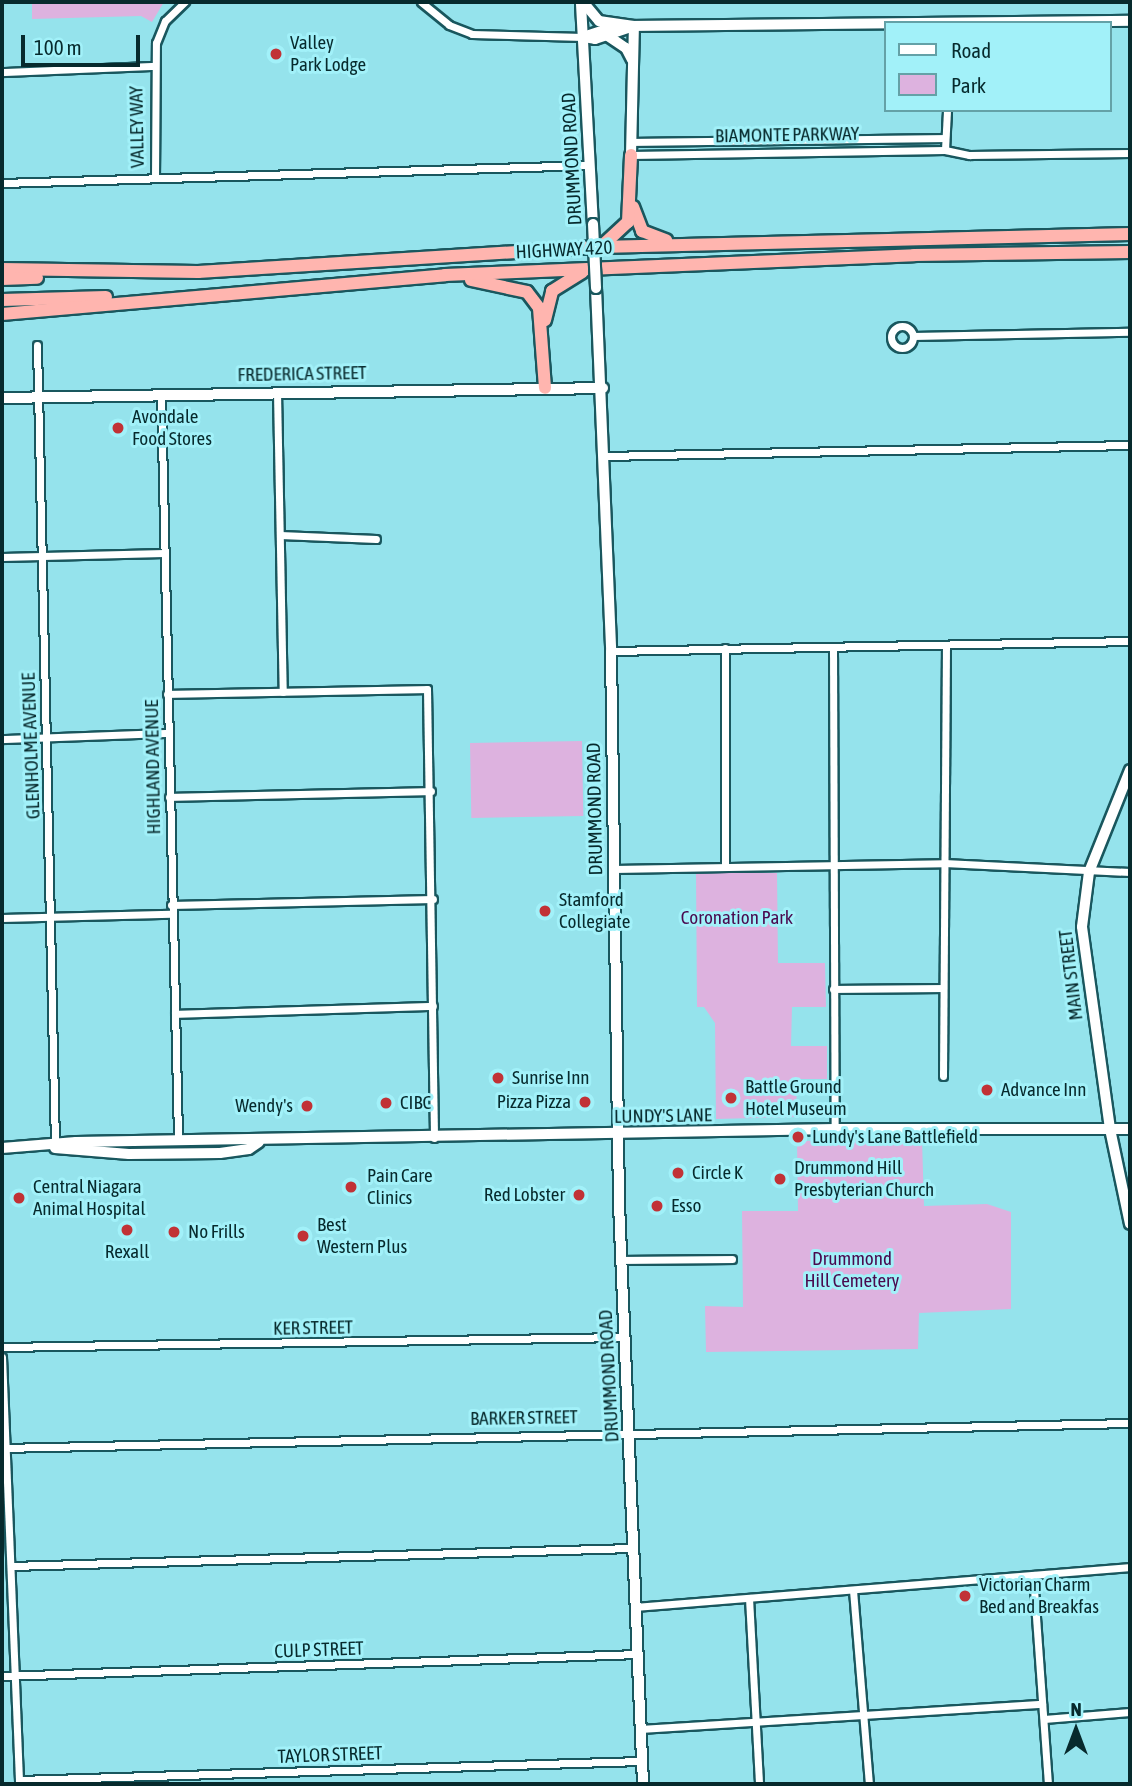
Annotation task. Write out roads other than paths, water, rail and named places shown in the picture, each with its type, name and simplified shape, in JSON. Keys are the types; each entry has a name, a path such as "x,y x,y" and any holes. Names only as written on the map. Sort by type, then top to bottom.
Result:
{"highway":[{"path":"600,247 628,222 631,148"},
{"path":"631,199 638,225 651,237 697,244"},
{"name":"HIGHWAY 420","path":"2,269 198,272 600,247 1130,234"},
{"name":"HIGHWAY 420","path":"2,314 445,275 590,268 1130,252"},
{"path":"542,334 552,291 590,268"},
{"path":"2,279 198,272"},
{"path":"445,275 527,292 539,308 545,388"},
{"path":"2,300 249,293"}],"main road":[{"name":"DRUMMOND ROAD","path":"582,2 603,388 611,651 621,1260 643,1784"},
{"path":"582,2 593,17 629,25 884,23"},
{"path":"1111,21 1130,21"},
{"path":"583,37 629,25"},
{"path":"583,37 608,36 629,25"},
{"path":"629,25 633,71 631,148"},
{"path":"608,36 628,51 633,71"},
{"name":"FREDERICA STREET","path":"2,398 277,391 603,388"},
{"name":"MAIN STREET","path":"1130,770 1089,872 1082,932 1110,1129 1130,1224"},
{"name":"LUNDY'S LANE","path":"55,1147 76,1142 178,1140 259,1142 835,1129 1130,1129"},
{"name":"LUNDY'S LANE","path":"2,1148 55,1147 179,1154 246,1150 259,1142"}],"street":[{"name":"VALLEY WAY","path":"155,178 154,66 159,30 185,2"},
{"path":"421,2 449,25 472,34 583,37"},
{"path":"2,72 154,66"},
{"path":"945,150 947,112"},
{"name":"BIAMONTE PARKWAY","path":"631,148 945,138"},
{"name":"BIAMONTE PARKWAY","path":"631,148 945,150 969,155 1130,153"},
{"path":"2,183 590,165"},
{"path":"913,336 1130,332"},
{"name":"GLENHOLME AVENUE","path":"37,345 52,917 55,1147"},
{"path":"277,391 284,692"},
{"name":"HIGHLAND AVENUE","path":"161,394 178,1140"},
{"path":"605,456 1130,444"},
{"path":"280,535 376,539"},
{"path":"2,557 164,553"},
{"path":"611,651 1130,641"},
{"path":"943,1076 946,646"},
{"path":"833,647 831,863 835,1129"},
{"path":"725,648 726,866"},
{"path":"167,694 427,688 433,899 434,1138"},
{"path":"2,739 168,733"},
{"path":"169,797 430,791"},
{"path":"614,869 944,863 1130,872"},
{"path":"171,905 433,899"},
{"path":"2,918 171,914"},
{"path":"833,989 942,988"},
{"path":"175,1014 433,1006"},
{"path":"621,1260 732,1259"},
{"name":"KER STREET","path":"2,1348 624,1337"},
{"path":"2,1357 19,1782"},
{"name":"BARKER STREET","path":"4,1448 629,1432 1130,1423"},
{"path":"11,1566 632,1548"},
{"path":"635,1607 1130,1567"},
{"path":"1033,1575 1048,1784"},
{"path":"853,1590 869,1784"},
{"path":"749,1598 759,1784"},
{"name":"CULP STREET","path":"2,1676 636,1654"},
{"path":"640,1728 754,1725 863,1714 1042,1704"},
{"path":"1044,1719 1130,1712"},
{"name":"TAYLOR STREET","path":"19,1782 642,1761"}],"place":[{"name":"Valley Park Lodge","path":"276,54"},
{"name":"Avondale Food Stores","path":"118,428"},
{"name":"Stamford Collegiate","path":"545,911"},
{"name":"Sunrise Inn","path":"498,1078"},
{"name":"Advance Inn","path":"987,1090"},
{"name":"Battle Ground Hotel Museum","path":"731,1098"},
{"name":"Pizza Pizza","path":"585,1102"},
{"name":"CIBC","path":"386,1103"},
{"name":"Wendy's","path":"307,1106"},
{"name":"Lundy's Lane Battlefield","path":"798,1137"},
{"name":"Circle K","path":"678,1173"},
{"name":"Drummond Hill Presbyterian Church","path":"780,1179"},
{"name":"Pain Care Clinics","path":"351,1187"},
{"name":"Red Lobster","path":"579,1195"},
{"name":"Central Niagara Animal Hospital","path":"19,1198"},
{"name":"Esso","path":"657,1206"},
{"name":"Rexall","path":"127,1230"},
{"name":"No Frills","path":"174,1232"},
{"name":"Best Western Plus","path":"303,1236"},
{"name":"Victorian Charm Bed and Breakfas","path":"965,1596"}],"park label":[{"name":"Coronation Park","path":"737,918"},
{"name":"Drummond Hill Cemetery","path":"852,1270"}]}
